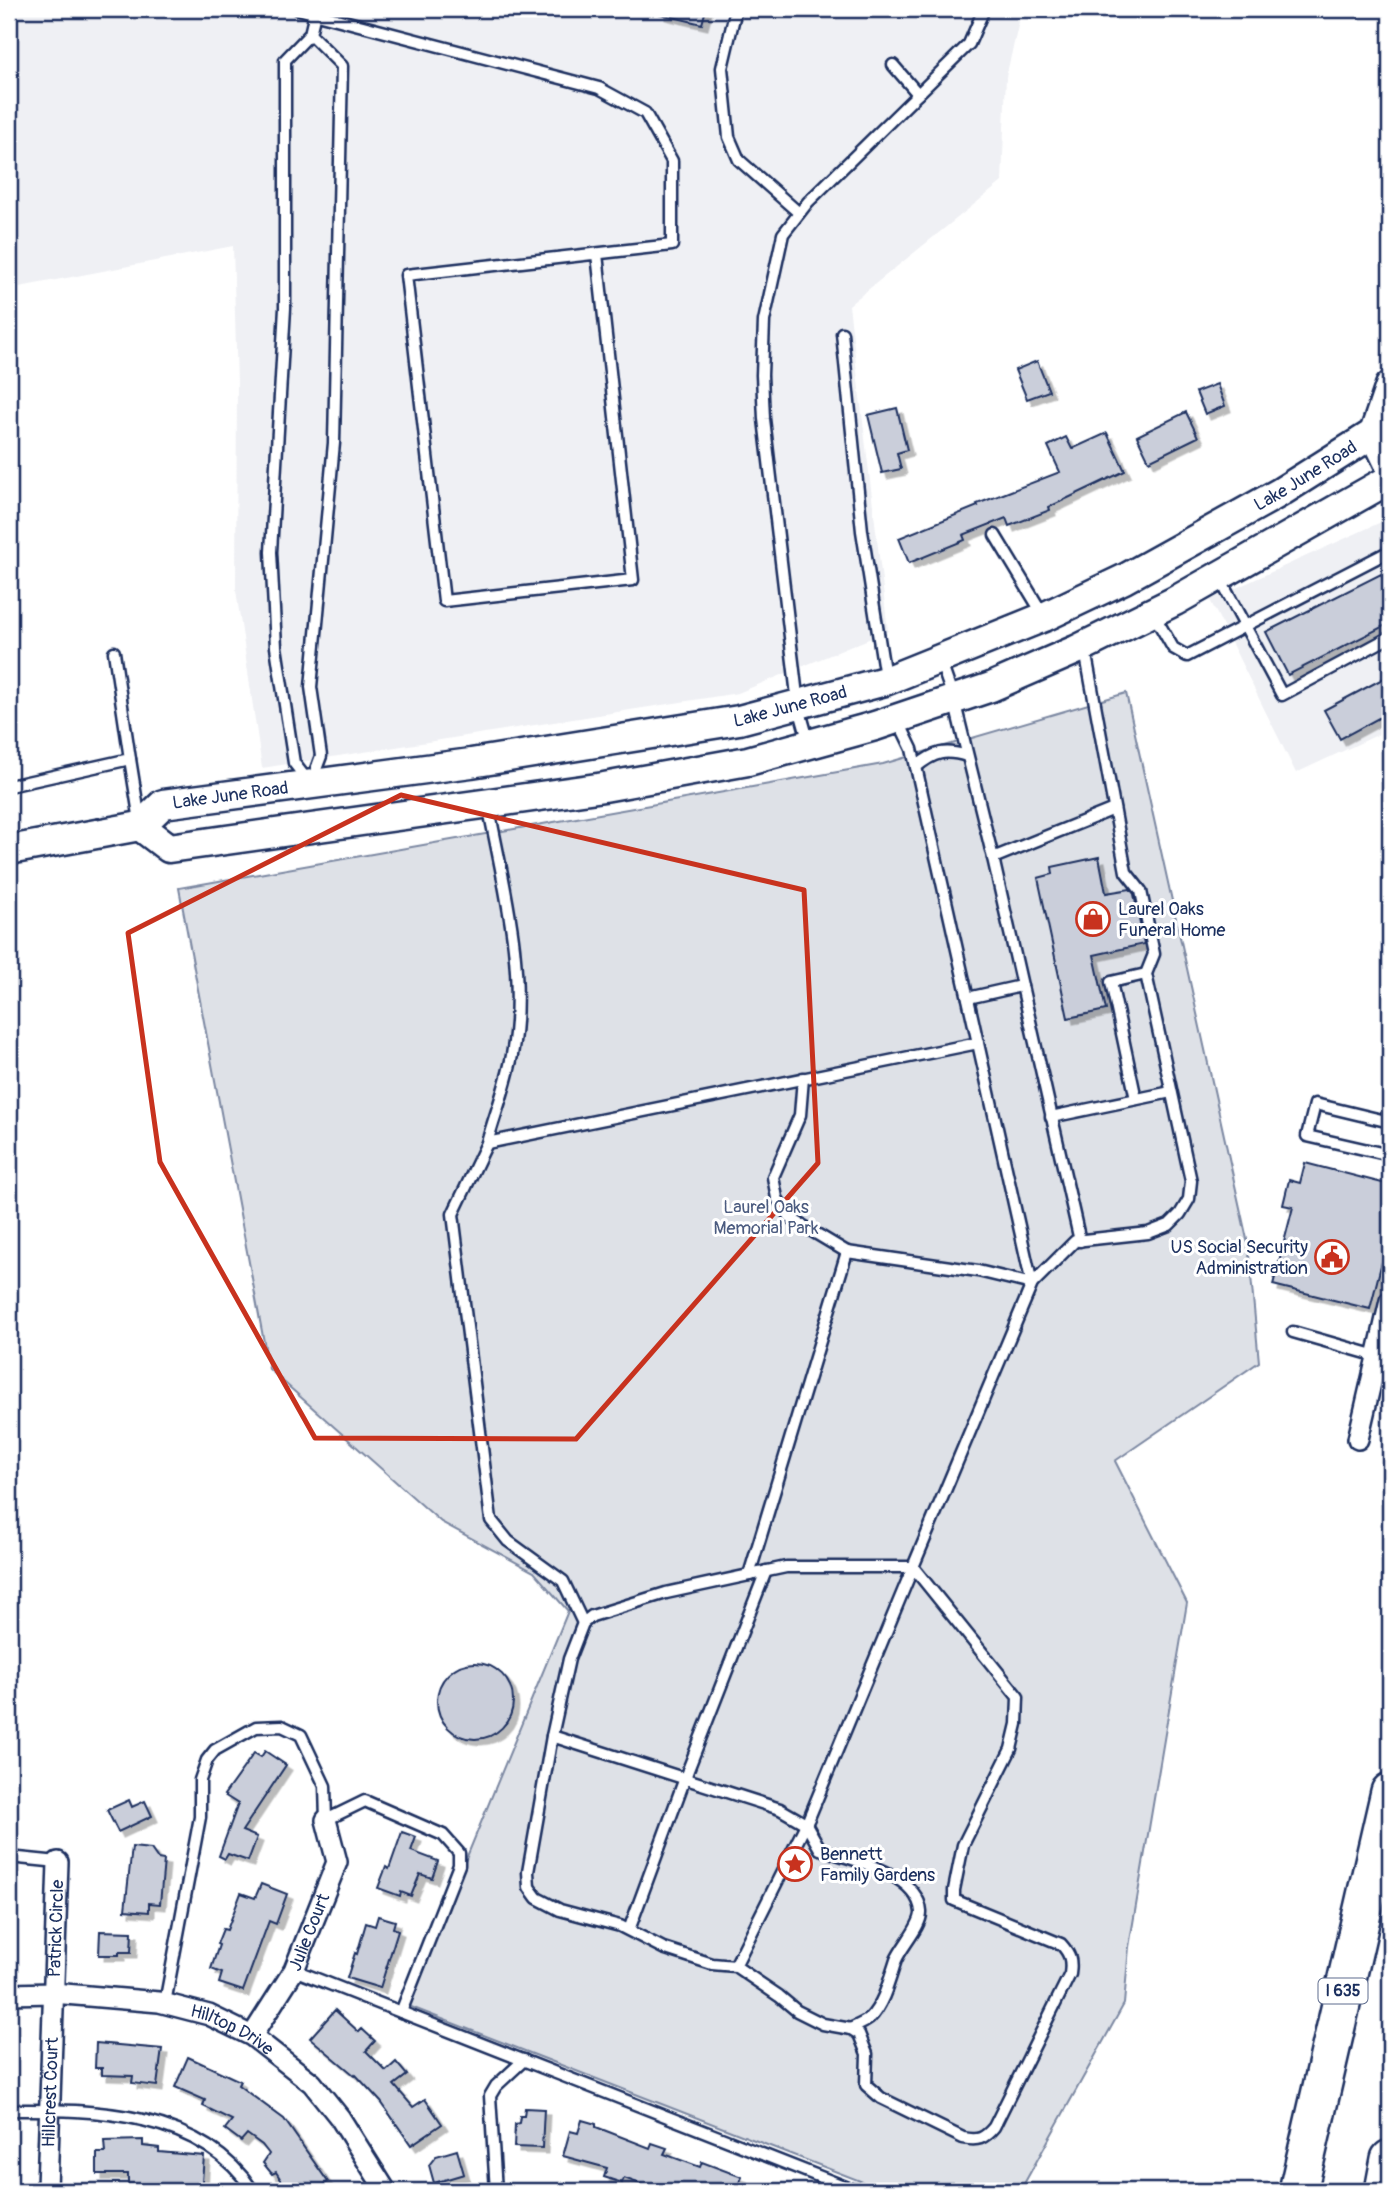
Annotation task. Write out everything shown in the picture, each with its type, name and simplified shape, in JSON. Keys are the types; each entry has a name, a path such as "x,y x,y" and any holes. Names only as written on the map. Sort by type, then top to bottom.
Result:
{"highway":[{"name":"I 635","path":"1298,2191 1390,1792"},
{"path":"1384,2191 1390,2159"}],"main road":[{"path":"1390,386 1382,428 1390,466"},
{"name":"Lake June Road","path":"140,826 163,804 490,760 739,720 885,681 1044,617 1133,574 1268,499 1382,428"},
{"path":"9,850 140,826 169,848 604,787 748,761 897,719 991,687 1084,646 1152,612 1390,479"},
{"path":"1133,574 1152,612"},
{"path":"885,681 897,719"},
{"path":"311,785 318,827"}],"street":[{"path":"1358,1440 1390,1301"},
{"name":"Julie Court","path":"252,2036 295,1970 337,1861 326,1820"},
{"name":"Patrick Circle","path":"53,1993 58,1862"},
{"name":"Hilltop Drive","path":"9,1994 53,1993 165,2003 209,2015 252,2036 312,2083 340,2118 386,2191"},
{"name":"Hillcrest Court","path":"50,2191 47,2188 53,1993"}],"lane":[{"path":"298,9 599,88 645,113 672,161 672,246 597,254 406,275 444,601 632,580 597,254"},
{"path":"736,9 722,68 729,137 739,160 799,213"},
{"path":"809,744 797,704 767,445 762,375 764,321 783,234 799,213 969,44 984,9"},
{"path":"311,785 294,763 276,647 271,552 285,308 285,60 310,34 315,13"},
{"path":"310,34 342,66 334,443 311,687 321,757 311,785"},
{"path":"892,65 918,93"},
{"path":"842,333 862,531 885,681"},
{"path":"995,535 1044,617"},
{"path":"1152,612 1173,648 1186,656 1245,628 1390,551"},
{"path":"1219,576 1282,695 1390,637"},
{"path":"736,1966 806,1825 1032,1284 1075,1241 1148,1233 1169,1225 1189,1199 1191,1181 1146,974 1154,954 1141,891 1126,872 1084,646"},
{"path":"114,652 140,826"},
{"path":"939,659 954,699 993,858 1080,1241"},
{"path":"897,719 912,749 1032,1284"},
{"path":"916,767 929,756 951,750 967,755"},
{"path":"9,786 130,760"},
{"path":"487,803 514,935 518,997 512,1056 487,1143 453,1214 491,1520 508,1541 563,1581 583,1623"},
{"path":"993,858 1114,809"},
{"path":"1136,1099 1111,982 1146,974"},
{"path":"968,998 1021,986"},
{"path":"487,1143 978,1043"},
{"path":"803,1078 800,1115 773,1177 777,1198 790,1217 847,1252 978,1271 1032,1284"},
{"path":"1051,1117 1171,1092"},
{"path":"1390,1122 1315,1104 1307,1136 1390,1155"},
{"path":"749,1575 847,1252"},
{"path":"1293,1332 1377,1356"},
{"path":"786,1567 913,1567 1018,1697 1017,1724 1011,1749 963,1845 954,1900 1061,1944 1069,1953 1071,1964 1070,1974 1000,2116 986,2137 974,2140 963,2138 881,2098 866,2085 867,2054 859,2034 850,2029 823,2024 797,2011 736,1966 712,1964 663,1948 620,1926 560,1910 537,1898 529,1887 528,1872 552,1735 569,1659 583,1623 593,1616 666,1593 786,1567"},
{"path":"629,1930 685,1777 766,1571"},
{"path":"165,2003 200,1816 200,1780 207,1760 215,1750 256,1727 282,1726 301,1735 325,1786 326,1820 365,1801 443,1835 459,1853 459,1865 401,2012"},
{"path":"552,1735 780,1809 806,1825 820,1849 897,1877 915,1894 922,1913 918,1923 899,1953 883,1995 869,2019 850,2029"},
{"path":"9,1857 58,1862"},
{"path":"295,1970 856,2191"},
{"path":"496,2191 490,2096 496,2086 524,2060"},
{"path":"9,2110 50,2109 147,2119 177,2130 221,2155 253,2191"}],"highlighted area":[{"path":"401,795 804,890 818,1163 576,1439 315,1438 160,1162 128,933"}],"shaded area":[{"path":"9,9 1022,9 1006,77 1002,182 849,305 888,631 738,693 262,768 236,590 237,384 233,246 9,289"},
{"path":"1390,518 1390,729 1296,773 1210,600"}],"green space":[{"name":"Laurel Oaks Memorial Park","path":"1126,693 1248,1244 1259,1362 1115,1461 1187,1603 1129,1947 1124,2004 1020,2191 886,2191 406,2005 568,1611 534,1572 441,1522 269,1369 179,888 883,764"}],"building":[{"path":"660,9 706,9 702,24 660,14"},
{"path":"1037,361 1049,391 1027,399 1015,370"},
{"path":"1217,384 1225,406 1205,414 1196,392"},
{"path":"897,408 907,450 897,453 901,469 882,473 868,415"},
{"path":"1186,412 1198,437 1149,461 1137,436"},
{"path":"1107,433 1125,471 1049,507 1050,510 1009,526 1006,518 963,535 965,540 909,563 899,538 1060,472 1048,446 1066,437 1072,449"},
{"path":"1381,574 1390,592 1390,623 1288,675 1266,632"},
{"path":"1390,675 1390,712 1340,739 1324,710"},
{"name":"Laurel Oaks Funeral Home","path":"1099,857 1106,893 1130,889 1134,894 1144,944 1094,955 1106,1010 1068,1018 1038,878 1053,874 1052,867"},
{"name":"US Social Security Administration","path":"1305,1163 1390,1185 1390,1230 1370,1309 1273,1285 1293,1207 1283,1205 1289,1180 1300,1183"},
{"path":"475,1663 490,1666 502,1674 510,1686 513,1701 510,1716 502,1728 490,1736 475,1739 460,1736 448,1728 440,1716 437,1701 440,1686 448,1674 460,1666"},
{"path":"265,1751 286,1765 242,1831 257,1837 248,1861 228,1854 225,1859 219,1856 238,1804 224,1795 254,1753 261,1757"},
{"path":"129,1800 132,1807 145,1801 152,1816 118,1832 107,1810"},
{"path":"402,1832 416,1837 411,1851 438,1861 432,1878 420,1874 411,1896 401,1892 400,1896 378,1888 386,1867 389,1869"},
{"path":"132,1847 151,1849 158,1859 164,1860 160,1904 149,1903 149,1912 125,1910"},
{"path":"261,1884 287,1894 276,1924 269,1921 243,1991 219,1983 222,1973 211,1969 219,1945 217,1944 223,1929 227,1930 241,1893 255,1898"},
{"path":"378,1916 395,1921 393,1928 398,1930 380,1988 347,1978 366,1923 375,1926"},
{"path":"100,1931 132,1932 131,1952 99,1955"},
{"path":"335,2010 359,2032 362,2029 375,2041 366,2051 386,2071 396,2062 407,2075 394,2085 413,2107 425,2099 442,2124 411,2145 381,2102 355,2074 310,2038"},
{"path":"96,2043 162,2049 157,2086 132,2083 133,2076 102,2075 102,2068 95,2068"},
{"path":"188,2057 240,2081 238,2085 284,2119 328,2182 313,2191 288,2191 276,2172 272,2174 263,2163 269,2154 262,2145 247,2134 241,2141 225,2129 232,2120 203,2106 205,2100 175,2087"},
{"path":"525,2108 544,2109 542,2148 514,2147 515,2124 519,2123 520,2116 524,2116"},
{"path":"582,2120 650,2148 652,2143 667,2148 664,2154 700,2167 702,2162 742,2177 736,2191 659,2191 624,2178 622,2183 604,2177 607,2168 563,2156 570,2131 578,2133"},
{"path":"143,2140 143,2146 159,2148 159,2152 204,2156 202,2182 195,2188 128,2184 128,2174 97,2174 97,2153 105,2153 104,2141"},
{"path":"457,2150 464,2174 434,2183 429,2165 436,2156"}],"place":[{"name":"Laurel Oaks Funeral Home","path":"1093,919"},
{"name":"US Social Security Administration","path":"1332,1257"},
{"name":"Bennett Family Gardens","path":"795,1864"}]}
